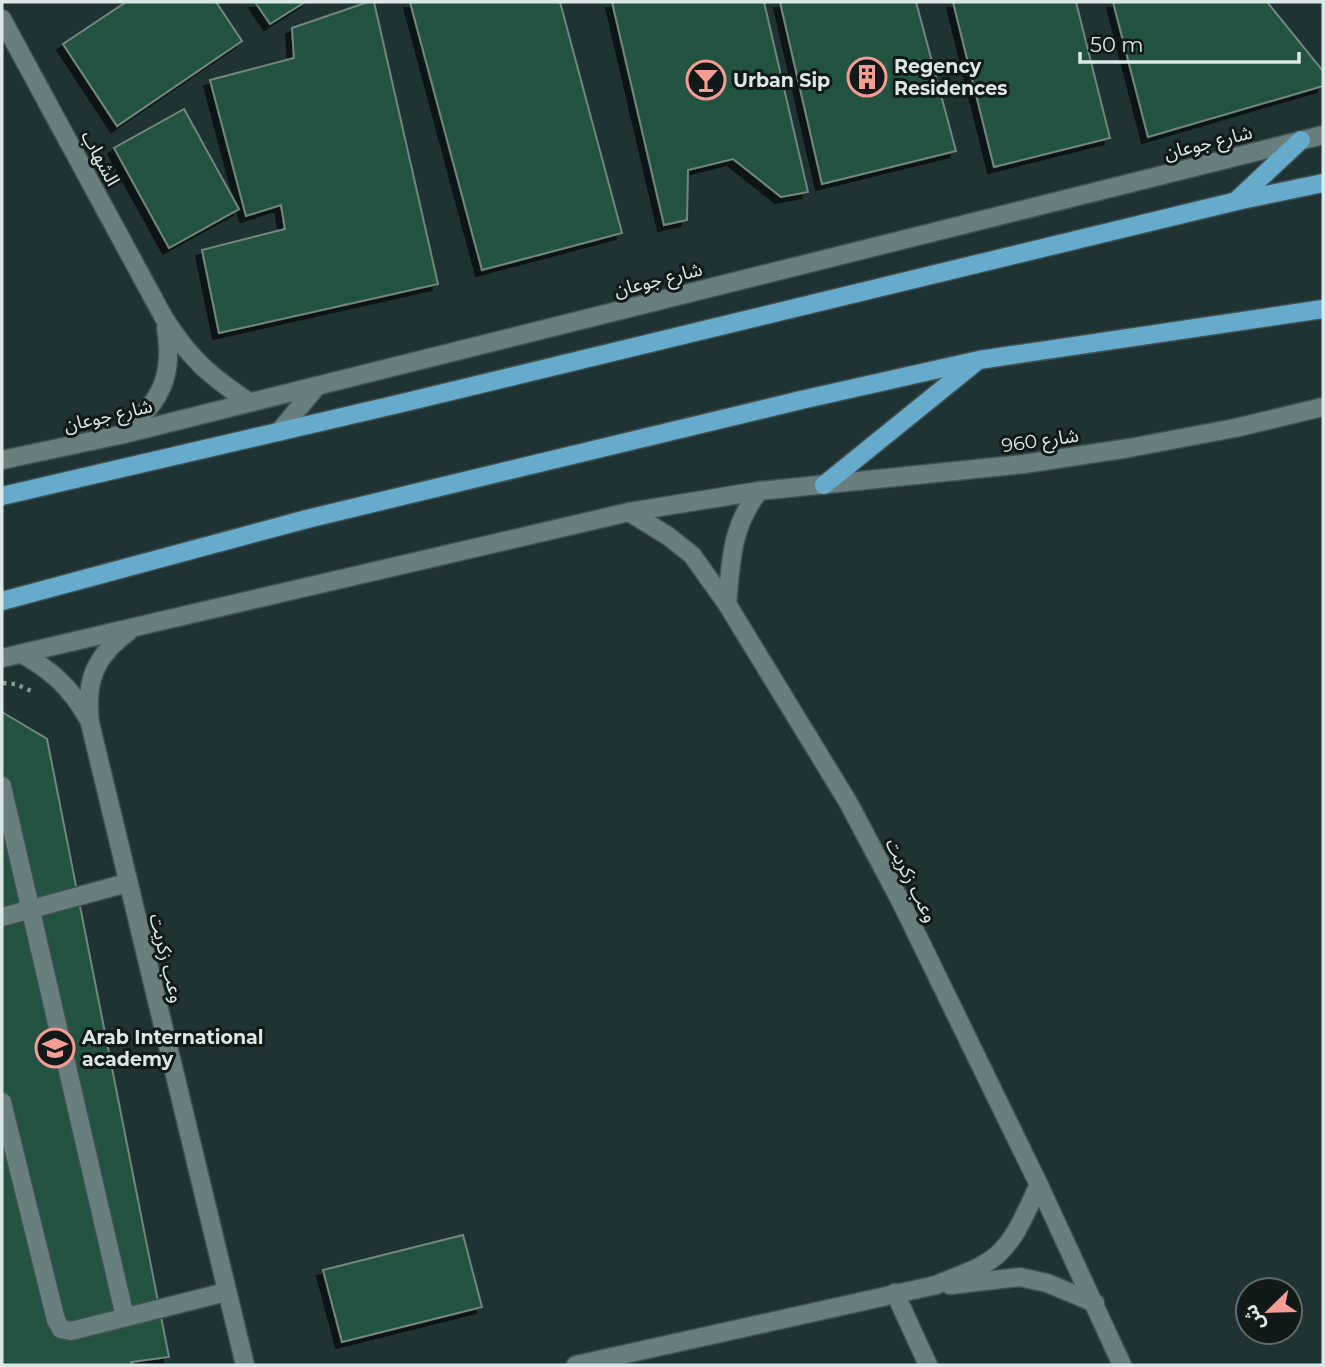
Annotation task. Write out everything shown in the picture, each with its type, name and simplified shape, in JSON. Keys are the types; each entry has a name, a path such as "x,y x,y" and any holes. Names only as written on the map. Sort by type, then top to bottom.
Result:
{"main road":[{"path":"1237,201 1301,141"},
{"path":"2,496 279,432 1237,201 1323,183"},
{"path":"2,601 307,519 979,360 1323,309"},
{"path":"824,485 979,360"}],"street":[{"name":"الشهاب","path":"2,19 180,343 199,365 249,402"},
{"name":"شارع جوعان","path":"2,460 124,434 1323,135"},
{"name":"الشهاب","path":"124,434 148,412 164,383 170,351 164,318"},
{"path":"279,432 317,386"},
{"name":"شارع 960","path":"759,491 1024,464 1235,428 1323,407"},
{"path":"2,658 629,512 759,491"},
{"path":"727,604 732,548 737,528 759,491"},
{"name":"وعب زكريت","path":"629,512 668,536 692,555 727,604 848,802 900,900 1039,1185 1122,1365"},
{"name":"وعب زكريت","path":"132,629 100,658 91,679 88,701 90,723 245,1365"},
{"name":"وعب زكريت","path":"23,654 44,666 63,682 90,723"},
{"path":"2,786 125,1317"},
{"path":"2,917 127,883"},
{"path":"2,1102 58,1325 65,1331 226,1292"},
{"path":"576,1365 936,1285 971,1271 997,1255 1017,1230 1039,1185"},
{"path":"936,1285 1020,1277 1047,1283 1095,1303"},
{"path":"895,1293 928,1365"}],"building":[{"path":"126,2 216,2 242,41 117,126 63,44"},
{"path":"255,2 305,2 270,24"},
{"path":"374,2 438,284 219,333 202,250 285,229 281,205 246,216 210,80 294,58 292,28"},
{"path":"410,2 560,2 622,233 482,270"},
{"name":"Urban Sip","path":"612,2 764,2 808,192 781,197 733,159 688,170 687,220 664,225"},
{"name":"Regency Residences","path":"780,2 916,2 956,151 822,184"},
{"name":"Regency Residences","path":"953,2 1076,2 1110,138 994,167"},
{"path":"1113,2 1267,2 1323,71 1323,86 1148,137"},
{"path":"184,109 239,209 169,248 114,148"},
{"name":"Arab International academy","path":"2,712 47,739 169,1357 131,1362 133,1365 2,1365"},
{"path":"463,1235 482,1307 342,1342 323,1270"}],"place":[{"name":"Regency Residences","path":"867,77"},
{"name":"Urban Sip","path":"706,80"},
{"name":"Arab International academy","path":"55,1048"}]}
